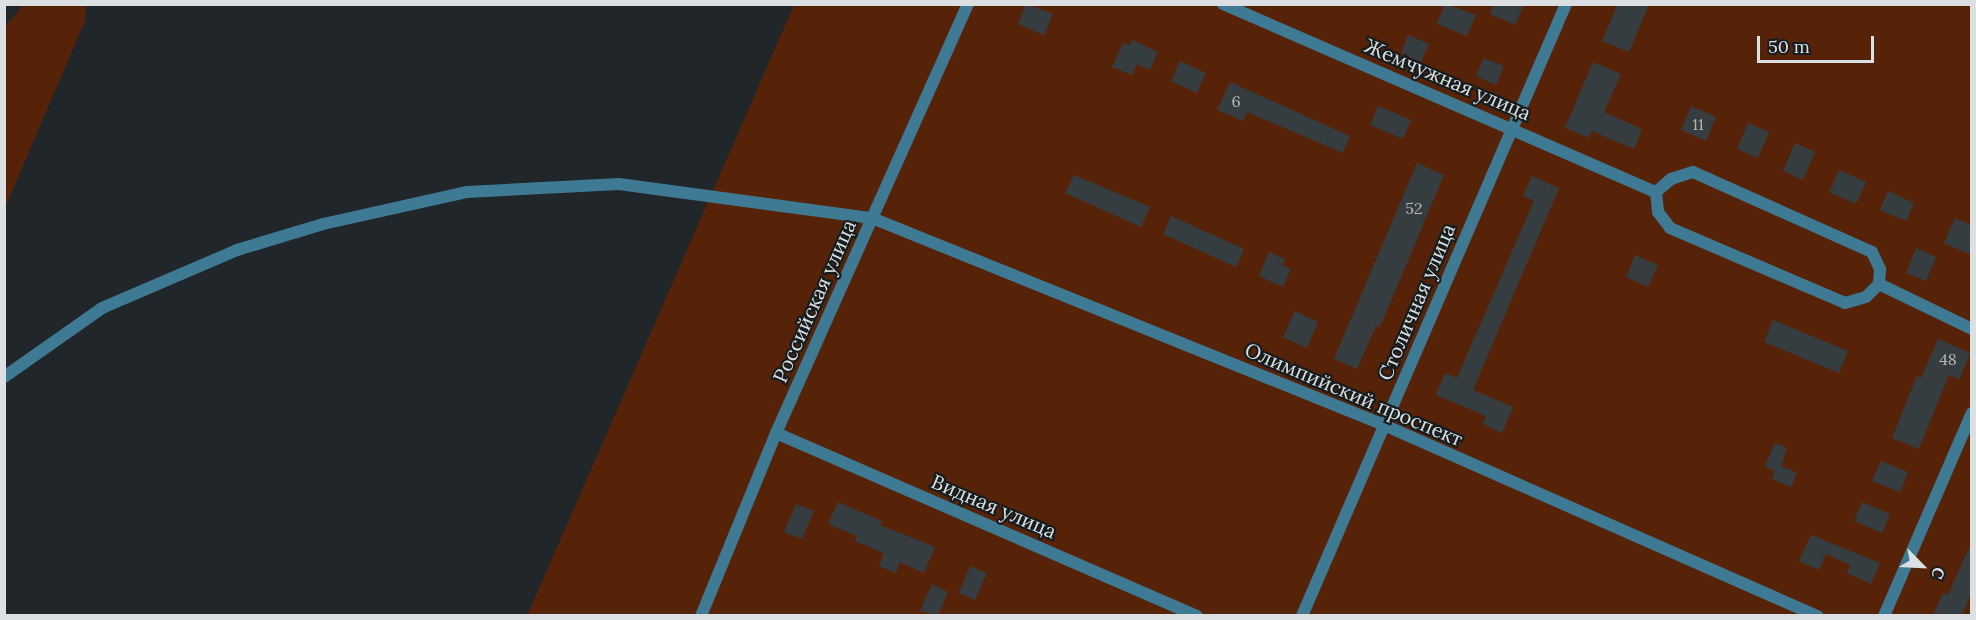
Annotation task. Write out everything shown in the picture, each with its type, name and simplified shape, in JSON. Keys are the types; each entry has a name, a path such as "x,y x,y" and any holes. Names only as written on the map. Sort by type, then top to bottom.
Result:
{"street":[{"name":"Российская улица","path":"701,615 776,433 968,4"},
{"name":"Жемчужная улица","path":"1222,4 1512,127 1656,192"},
{"name":"Столичная улица","path":"1302,615 1566,4"},
{"path":"1693,172 1872,252 1880,269 1879,284 1866,297 1845,303 1670,228 1658,212 1656,192 1671,179 1693,172"},
{"name":"Олимпийский проспект","path":"4,376 102,308 237,250 323,224 467,192 619,184 872,218 1384,425 1818,615"},
{"path":"1879,284 1971,329"},
{"path":"1884,615 1971,413"},
{"name":"Видная улица","path":"776,433 1197,615"}],"shaded area":[{"path":"24,4 86,5 85,21 5,208 5,27"},
{"path":"794,5 1971,5 1971,615 527,616"}],"building":[{"path":"1026,4 1053,14 1044,35 1018,24"},
{"path":"1445,4 1476,15 1467,36 1437,24"},
{"path":"1494,4 1524,4 1515,25 1490,14"},
{"path":"1618,4 1649,4 1629,52 1602,41"},
{"path":"1408,35 1429,44 1421,62 1401,53"},
{"path":"1132,40 1158,52 1150,70 1137,64 1132,75 1112,67 1123,43 1129,46"},
{"path":"1484,58 1504,66 1496,85 1476,76"},
{"path":"1180,61 1206,73 1197,93 1171,81"},
{"path":"1593,62 1621,74 1604,112 1642,129 1634,149 1592,131 1589,138 1565,128"},
{"path":"1230,82 1350,136 1343,153 1247,112 1243,121 1217,110"},
{"path":"1378,106 1411,120 1403,139 1370,125"},
{"path":"1691,106 1716,117 1706,141 1681,130"},
{"path":"1748,123 1769,132 1758,158 1737,149"},
{"path":"1795,143 1815,152 1803,180 1783,171"},
{"path":"1417,163 1444,175 1383,320 1379,327 1376,326 1357,369 1334,359"},
{"path":"1839,170 1866,182 1856,204 1829,192"},
{"path":"1074,175 1150,207 1141,227 1065,193"},
{"path":"1532,176 1559,188 1473,390 1513,407 1502,433 1483,424 1486,416 1436,395 1445,373 1457,378 1534,201 1523,196"},
{"path":"1888,191 1914,203 1906,221 1880,210"},
{"path":"1171,216 1244,249 1236,267 1163,234"},
{"path":"1955,218 1971,225 1971,255 1944,243"},
{"path":"1916,248 1936,257 1926,281 1906,273"},
{"path":"1269,252 1285,259 1282,265 1291,269 1283,287 1259,276"},
{"path":"1635,255 1658,265 1648,287 1626,277"},
{"path":"1295,311 1318,322 1307,348 1283,337"},
{"path":"1773,320 1848,351 1839,373 1764,342"},
{"path":"1938,339 1970,353 1959,380 1949,375 1919,449 1892,438 1917,376 1921,378"},
{"path":"1775,443 1787,448 1781,466 1797,473 1791,487 1772,479 1775,471 1765,466"},
{"path":"1881,461 1908,472 1900,492 1872,481"},
{"path":"838,502 882,521 880,525 935,547 924,573 900,562 896,573 879,566 884,553 855,541 857,536 828,524"},
{"path":"1862,502 1890,514 1882,533 1854,521"},
{"path":"796,504 814,511 802,539 784,532"},
{"path":"1811,535 1880,563 1871,584 1847,573 1850,565 1826,554 1819,570 1799,561"},
{"path":"1971,543 1971,593 1962,615 1933,615 1943,593 1948,595"},
{"path":"970,566 987,573 975,600 959,593"},
{"path":"932,584 948,592 938,615 920,611"}]}
